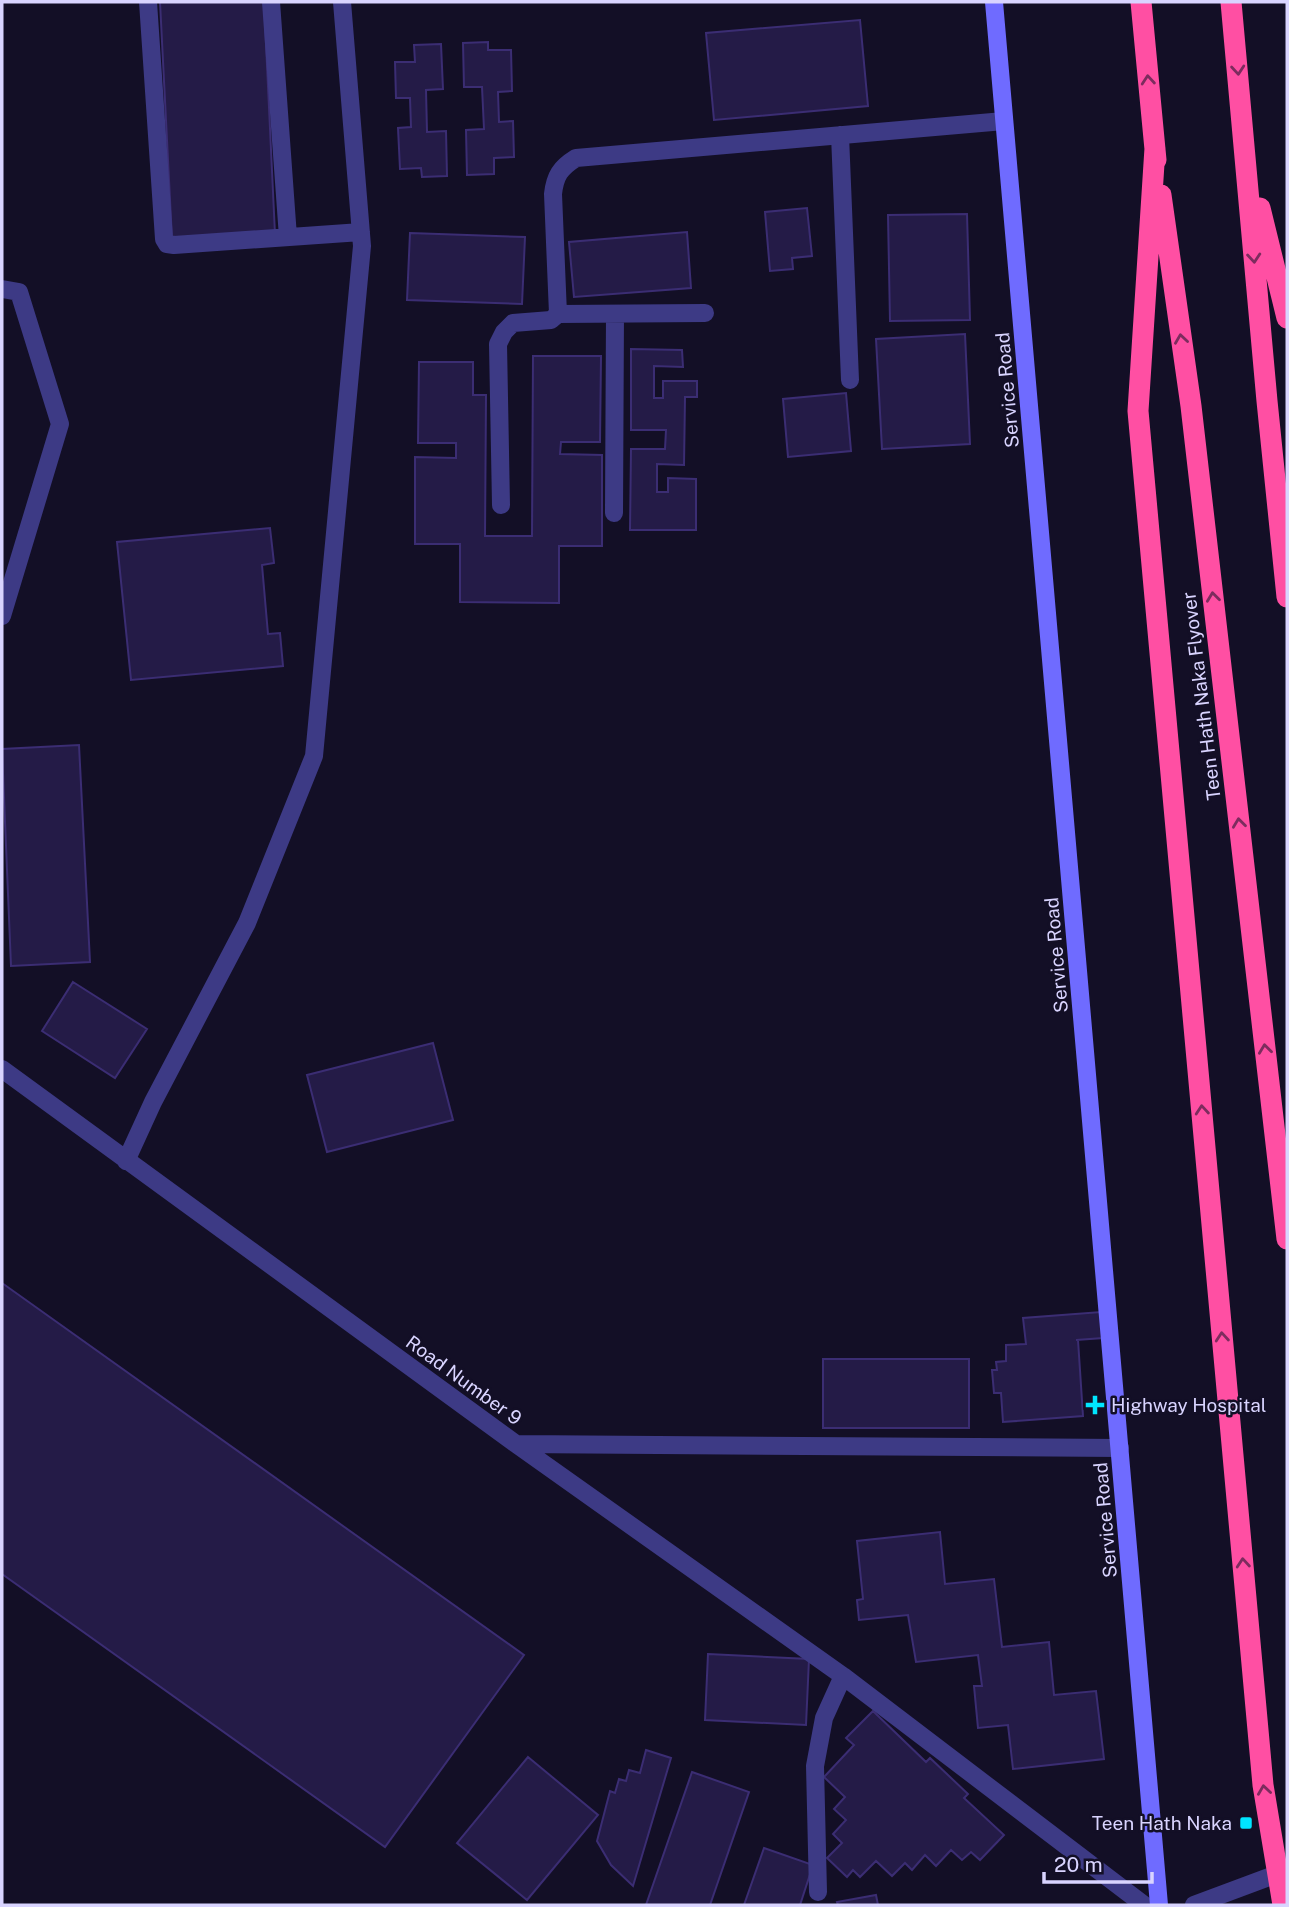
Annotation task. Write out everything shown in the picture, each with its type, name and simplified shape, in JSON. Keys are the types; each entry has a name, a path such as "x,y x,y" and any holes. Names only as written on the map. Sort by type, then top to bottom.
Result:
{"highway":[{"path":"1141,2 1155,148 1138,411 1263,1785 1278,1829 1277,1874 1283,1905"},
{"path":"1231,2 1287,597"},
{"path":"1244,141 1287,318"},
{"name":"Teen Hath Naka Flyover","path":"1155,148 1191,407 1287,1239"}],"street":[{"path":"148,2 164,239 167,244 361,232"},
{"path":"271,2 288,237"},
{"path":"126,1161 153,1102 247,923 314,756 360,260 361,232 342,2"},
{"name":"Service Road","path":"994,2 1159,1905"},
{"path":"558,313 553,194 555,180 562,167 576,158 1004,121"},
{"path":"839,135 850,380"},
{"path":"2,289 19,292 60,424 2,617"},
{"path":"501,505 498,344 513,323 551,320 558,313 705,313"},
{"path":"614,513 615,314"},
{"name":"Road Number 9","path":"2,1069 516,1444 1119,1448"},
{"path":"516,1444 844,1676 1144,1905"},
{"path":"818,1892 815,1766 824,1718 844,1676"},
{"path":"1194,1905 1277,1874"}],"building":[{"path":"160,2 264,2 275,234 172,239"},
{"path":"860,20 868,106 714,120 706,33"},
{"path":"488,42 488,50 511,50 512,91 498,92 499,122 513,121 514,157 494,158 494,174 467,175 466,130 484,129 482,87 464,87 463,43"},
{"path":"441,44 443,89 426,90 427,132 446,131 447,176 422,177 421,168 400,169 398,128 411,127 410,98 396,98 395,62 415,62 414,45"},
{"path":"807,208 812,256 792,258 793,269 770,271 765,212"},
{"path":"967,214 970,320 890,321 888,215"},
{"path":"687,232 691,288 574,297 569,242"},
{"path":"410,233 525,237 522,304 407,300"},
{"path":"965,334 970,444 882,449 876,339"},
{"path":"631,349 682,350 683,367 654,366 654,398 663,398 663,381 697,381 697,397 685,397 684,465 657,464 657,492 668,492 668,478 696,479 696,530 630,530 631,449 665,449 666,430 631,430"},
{"path":"533,356 601,356 600,442 561,442 560,454 602,455 602,546 559,546 559,603 460,602 460,544 415,544 415,457 456,458 456,443 418,443 419,362 473,362 473,395 486,395 485,536 532,536"},
{"path":"846,393 851,451 788,457 783,399"},
{"path":"270,528 274,563 262,565 268,634 280,633 283,666 131,680 117,542"},
{"path":"79,745 90,962 11,966 2,749"},
{"path":"73,982 147,1029 115,1078 42,1031"},
{"path":"433,1043 453,1120 327,1152 307,1075"},
{"path":"2,1283 524,1655 385,1847 2,1574"},
{"path":"1101,1312 1103,1338 1076,1340 1083,1416 1003,1422 1001,1393 994,1393 992,1370 997,1370 996,1362 1006,1361 1006,1345 1026,1344 1023,1318"},
{"path":"823,1359 969,1359 969,1428 823,1428"},
{"path":"940,1532 945,1584 994,1579 1002,1647 1049,1642 1054,1695 1096,1691 1104,1759 1013,1769 1008,1725 978,1728 974,1686 982,1686 978,1655 916,1662 908,1615 859,1620 857,1600 863,1599 857,1541"},
{"path":"708,1654 809,1659 806,1725 705,1720"},
{"path":"873,1711 926,1762 930,1758 968,1794 964,1798 1004,1835 980,1860 971,1852 962,1860 951,1850 936,1866 925,1855 912,1870 905,1863 892,1876 876,1861 860,1877 853,1870 847,1877 827,1858 842,1843 833,1834 846,1820 834,1809 845,1797 824,1777 854,1745 846,1738"},
{"path":"646,1750 671,1758 633,1886 611,1865 597,1841 610,1791 615,1793 619,1779 626,1781 629,1770 640,1773"},
{"path":"528,1757 598,1815 527,1900 457,1843"},
{"path":"692,1772 749,1792 710,1905 646,1905"},
{"path":"764,1848 813,1865 800,1905 744,1905"},
{"path":"876,1895 878,1905 838,1905 837,1902"}],"place":[{"name":"Highway Hospital","path":"1095,1405"},
{"name":"Teen Hath Naka","path":"1246,1823"}]}
